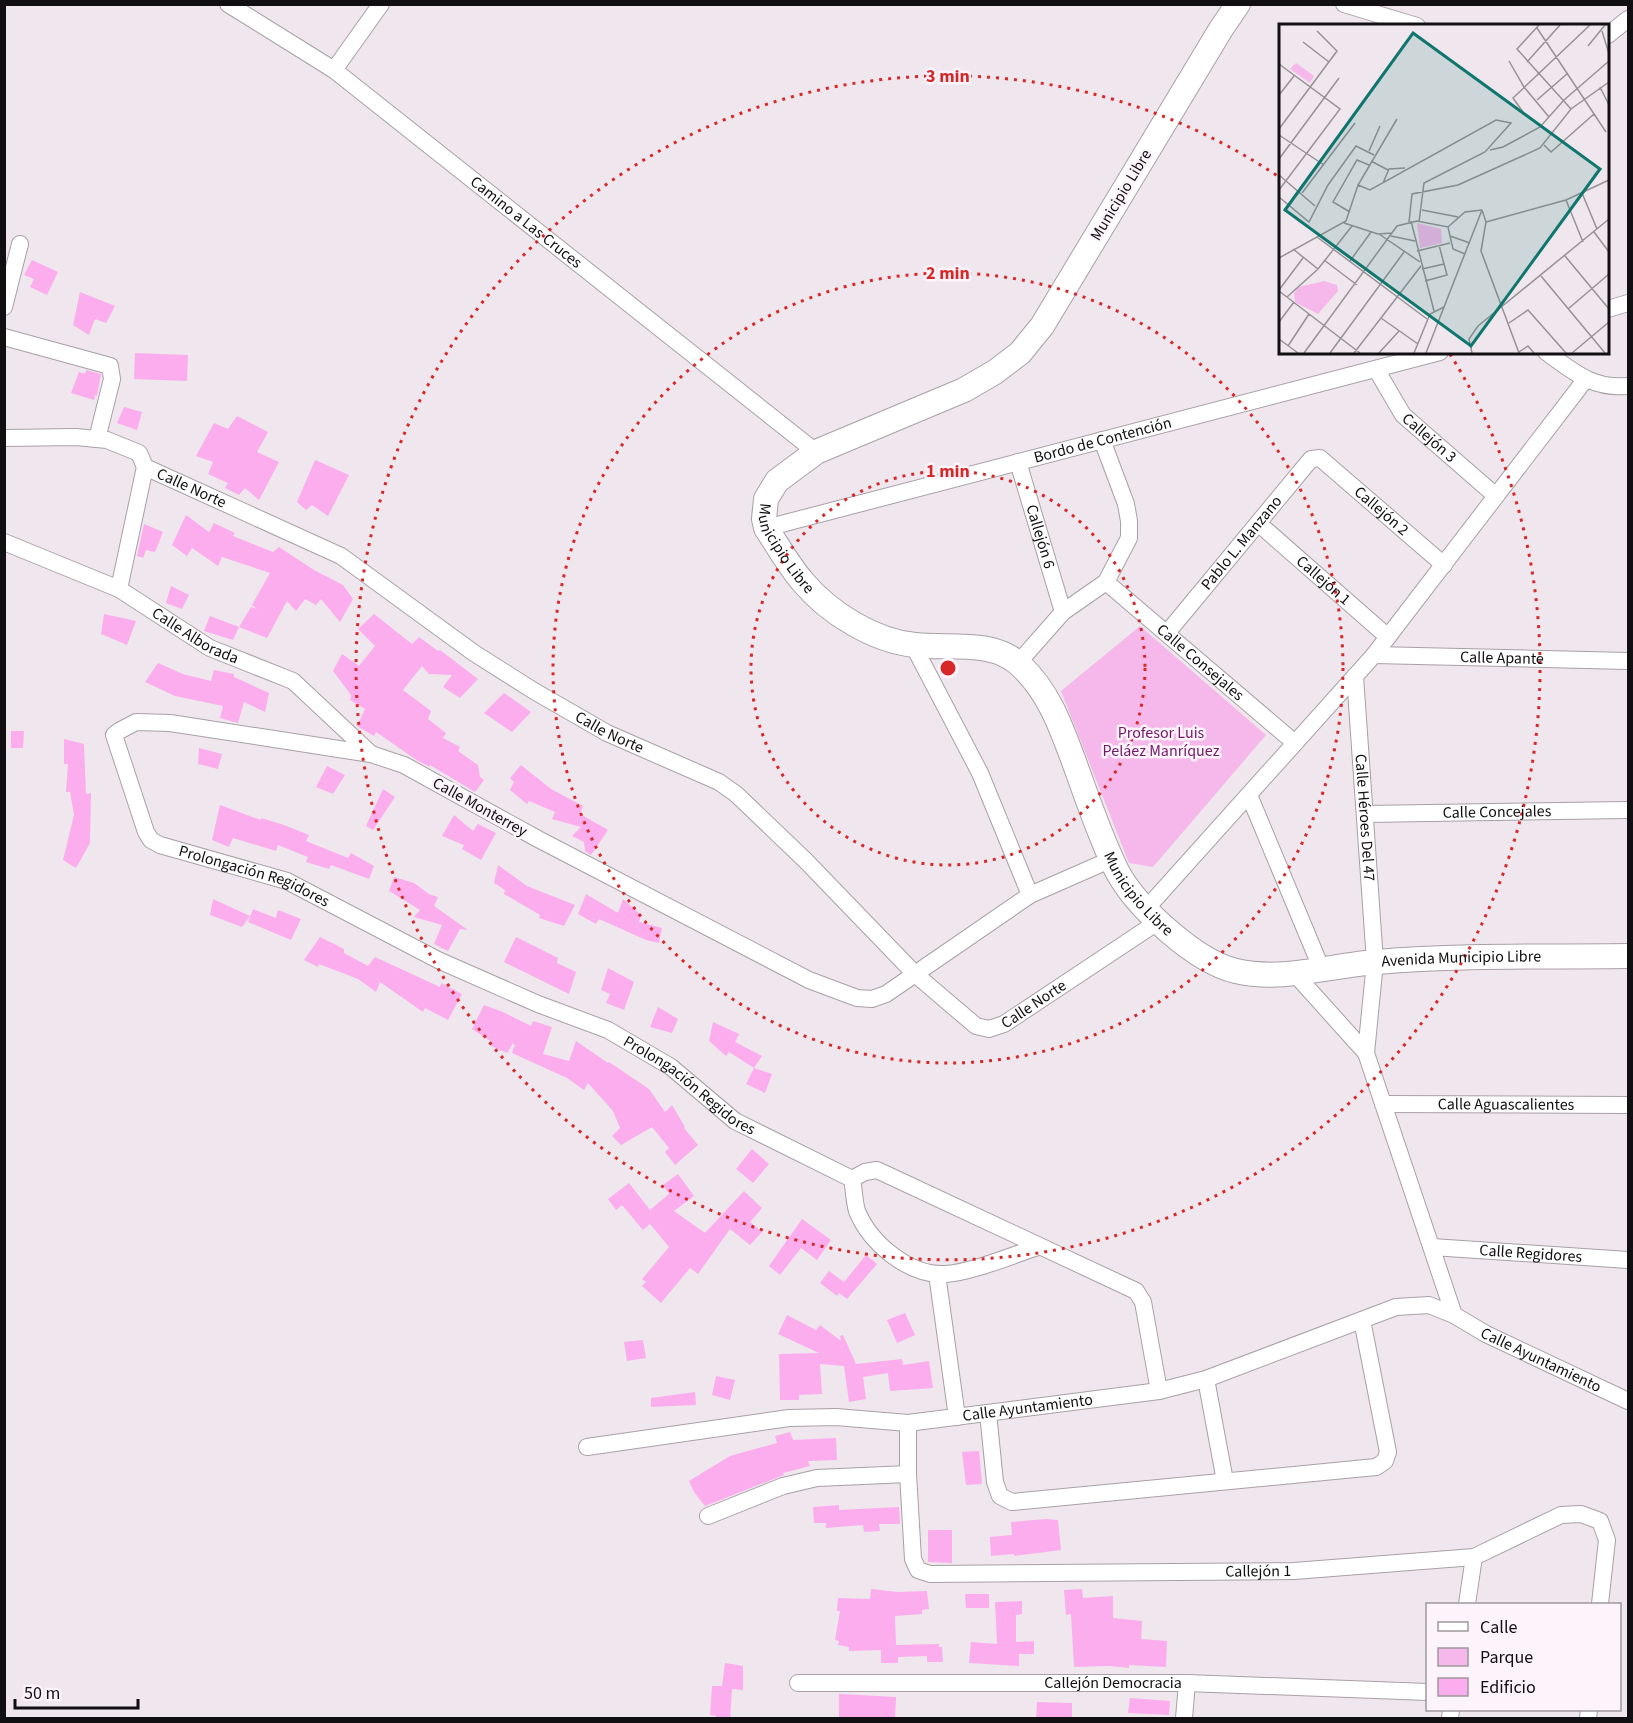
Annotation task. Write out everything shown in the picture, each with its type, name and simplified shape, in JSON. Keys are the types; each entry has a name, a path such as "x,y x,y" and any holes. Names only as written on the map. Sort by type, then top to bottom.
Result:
{"street":[{"name":"Camino a Las Cruces","path":"228,4 334,70 816,452"},
{"path":"334,70 381,4"},
{"name":"Municipio Libre","path":"1238,4 1042,326 1020,353 995,372 964,390 816,452 777,481 766,499 764,519 766,528 803,583 855,625 877,636 913,645 976,648 1001,653 1018,663 1041,689 1055,713 1119,874 1152,915 1209,962 1236,971 1295,974"},
{"path":"1344,4 1410,24"},
{"path":"1609,34 1629,20"},
{"path":"4,307 20,244"},
{"path":"1609,309 1629,303"},
{"path":"4,337 110,366 112,379 97,439"},
{"name":"Bordo de Contención","path":"766,528 1432,354"},
{"path":"1549,354 1585,380 1600,384 1629,386"},
{"name":"Callejón 3","path":"1376,369 1403,415 1496,496"},
{"name":"Calle Norte","path":"4,438 76,437 107,440 139,453 145,467 341,556 474,653 607,733 719,782 736,794 806,861 915,974 976,1026 989,1029 1004,1024 1152,915 1248,795 1374,655 1585,380"},
{"path":"1018,663 1063,612 1106,582 1129,538 1130,521 1126,504 1102,440"},
{"name":"Pablo L. Manzano","path":"1167,633 1305,465 1311,459 1320,458"},
{"name":"Callejón 2","path":"1320,458 1443,565"},
{"name":"Callejón 6","path":"1018,462 1063,612"},
{"path":"119,589 145,467"},
{"name":"Callejón 1","path":"1258,523 1388,637"},
{"name":"Calle Alborada","path":"4,542 119,589 210,648 293,681 371,754"},
{"name":"Calle Consejales","path":"1106,582 1295,743"},
{"path":"913,645 980,773 1030,896"},
{"name":"Calle Apante","path":"1374,655 1629,661"},
{"name":"Calle Héroes Del 47","path":"1355,676 1375,962 1366,1053"},
{"name":"Calle Monterrey","path":"146,832 114,735 136,722 170,723 371,754 404,765 538,839 809,980 857,998 872,999 886,994 1030,896 1112,859"},
{"path":"1248,795 1322,970"},
{"name":"Calle Concejales","path":"1365,814 1629,810"},
{"name":"Prolongación Regidores","path":"146,832 151,840 160,845 287,882 438,960 538,1004 608,1030 671,1067 735,1121 852,1179"},
{"name":"Avenida Municipio Libre","path":"1295,974 1375,962 1434,958 1629,956"},
{"path":"1295,974 1366,1053 1454,1315"},
{"name":"Calle Aguascalientes","path":"1383,1104 1629,1105"},
{"path":"1038,1246 963,1271 924,1273 885,1251 867,1230 856,1209 852,1179 865,1172 877,1170 1136,1291 1143,1302 1159,1391"},
{"name":"Calle Regidores","path":"1432,1247 1629,1260"},
{"path":"937,1274 957,1417"},
{"name":"Calle Ayuntamiento","path":"587,1447 789,1418 836,1418 908,1423 1159,1391 1206,1379 1396,1307 1429,1305 1454,1315 1486,1334 1629,1401"},
{"path":"988,1413 995,1482 1000,1496 1012,1502 1376,1467 1385,1461 1388,1452 1362,1320"},
{"path":"1206,1379 1225,1481"},
{"path":"708,1516 783,1486 817,1478 908,1474 908,1423"},
{"name":"Callejón 1","path":"908,1474 913,1559 918,1570 930,1574 1294,1571 1474,1557 1561,1515 1581,1514 1600,1521 1607,1540 1600,1603"},
{"path":"1467,1603 1474,1557"},
{"name":"Callejón Democracia","path":"798,1683 1187,1683 1426,1692"},
{"path":"1184,1719 1187,1683"}],"green space":[{"name":"Profesor Luis Peláez Manríquez","path":"1140,626 1266,735 1153,867 1129,863 1061,691"}],"building":[{"path":"32,260 58,272 47,295 30,287 34,279 24,275"},
{"path":"80,292 115,306 106,323 95,319 89,335 73,325"},
{"path":"135,353 188,355 187,381 134,379"},
{"path":"86,370 101,374 97,396 95,395 94,400 71,393 79,372 85,374"},
{"path":"124,407 142,412 137,430 117,423"},
{"path":"237,416 268,432 257,452 279,462 259,500 245,488 239,495 225,488 228,483 208,474 213,462 196,456 214,423 228,429"},
{"path":"315,460 349,475 328,516 312,505 306,510 297,502"},
{"path":"186,515 209,532 214,523 235,533 233,536 273,552 279,547 314,570 343,585 353,599 340,622 321,599 316,605 305,599 296,611 287,601 267,638 239,627 251,607 257,609 252,605 270,573 222,557 218,566 192,548 187,556 172,545"},
{"path":"144,524 163,532 155,552 146,550 143,558 137,556"},
{"path":"171,586 189,595 182,609 166,603"},
{"path":"104,614 136,621 127,645 101,634"},
{"path":"374,614 412,644 419,637 478,679 460,698 443,687 452,675 429,674 422,666 403,690 431,711 428,719 446,733 443,738 460,747 458,751 478,765 480,777 484,780 475,792 430,765 430,767 418,761 376,732 374,736 357,726 365,709 350,700 351,695 333,671 342,654 359,666 375,646 358,629"},
{"path":"210,616 239,627 233,640 204,631"},
{"path":"158,663 183,674 211,681 214,670 234,674 234,677 269,693 265,712 244,702 238,723 220,718 223,706 175,696 145,682"},
{"path":"504,693 531,712 512,732 484,713"},
{"path":"11,731 24,731 23,748 11,748"},
{"path":"64,739 84,744 86,794 91,793 90,843 76,868 63,860 74,815 70,792 66,792 68,764 64,764"},
{"path":"199,748 222,754 218,769 198,764"},
{"path":"521,765 551,789 583,806 580,814 608,830 591,855 585,851 584,842 572,836 581,827 552,819 555,812 529,801 527,804 510,790 514,782 510,778"},
{"path":"327,766 345,775 333,794 316,787"},
{"path":"383,789 395,797 373,830 366,826"},
{"path":"220,805 309,835 306,841 348,858 351,853 374,866 369,879 331,865 329,869 306,862 308,857 278,845 276,851 233,838 229,847 212,840"},
{"path":"454,815 473,831 478,824 496,833 481,860 462,849 464,845 442,836"},
{"path":"498,865 527,886 575,905 564,926 539,918 540,915 504,894 505,890 494,883"},
{"path":"394,877 414,883 429,894 438,897 434,906 468,930 460,929 448,951 434,944 442,925 414,917 420,910 389,891"},
{"path":"586,894 618,913 623,899 641,915 639,922 662,928 659,943 646,940 599,919 596,924 578,914"},
{"path":"213,899 250,916 242,927 210,915"},
{"path":"253,909 276,918 278,910 301,919 291,940 248,922"},
{"path":"320,937 344,949 344,953 368,966 375,957 440,987 441,983 462,994 448,1020 425,1008 423,1012 380,982 376,992 358,979 319,964 318,967 304,960"},
{"path":"516,937 558,958 557,963 576,972 569,994 504,962"},
{"path":"608,968 634,982 624,1010 606,1003 610,994 601,990"},
{"path":"484,1005 531,1026 533,1021 552,1027 543,1054 569,1061 576,1041 609,1062 649,1089 665,1112 672,1105 684,1128 698,1145 675,1165 665,1152 669,1148 652,1127 621,1145 612,1136 620,1128 613,1111 588,1083 584,1090 567,1078 512,1053 514,1046 516,1047 513,1043 507,1053 491,1046 492,1042 472,1029"},
{"path":"658,1007 678,1019 672,1033 650,1027"},
{"path":"713,1022 739,1034 735,1042 762,1056 754,1068 729,1052 726,1056 709,1041"},
{"path":"754,1068 772,1074 765,1093 746,1084"},
{"path":"752,1149 769,1164 753,1183 736,1169"},
{"path":"678,1174 694,1196 674,1211 705,1233 744,1191 762,1208 750,1222 762,1232 750,1245 730,1229 698,1274 690,1268 661,1303 642,1286 646,1282 642,1279 669,1247 650,1224 643,1230 622,1205 616,1210 608,1199 629,1183 650,1210 669,1194 663,1185"},
{"path":"802,1219 831,1240 817,1260 801,1248 780,1275 769,1266"},
{"path":"866,1255 877,1264 847,1299 839,1293 837,1296 820,1283 829,1271 844,1282"},
{"path":"905,1313 915,1335 897,1343 887,1320"},
{"path":"787,1315 816,1330 820,1325 841,1341 840,1336 843,1335 856,1364 902,1359 903,1365 929,1361 933,1388 890,1391 888,1373 863,1377 866,1399 849,1402 844,1366 820,1364 822,1394 799,1395 799,1400 780,1400 779,1354 819,1353 778,1334"},
{"path":"643,1340 646,1358 627,1361 624,1342"},
{"path":"716,1376 735,1380 730,1400 712,1395"},
{"path":"695,1392 696,1405 651,1407 651,1398"},
{"path":"790,1432 793,1440 836,1438 837,1460 808,1461 810,1466 783,1473 784,1475 705,1506 694,1492 689,1481 730,1456 777,1443 775,1436"},
{"path":"979,1451 982,1484 966,1485 962,1452"},
{"path":"839,1505 839,1510 899,1507 900,1524 879,1524 880,1531 864,1532 863,1525 826,1528 826,1523 814,1523 813,1507"},
{"path":"1058,1520 1061,1550 1014,1556 1014,1554 991,1556 990,1537 1012,1535 1011,1522"},
{"path":"928,1530 952,1530 952,1563 928,1562"},
{"path":"871,1589 898,1592 927,1591 929,1609 922,1610 922,1614 895,1616 896,1645 939,1644 939,1647 942,1647 943,1662 927,1662 927,1656 898,1657 898,1663 881,1663 881,1650 849,1651 849,1647 838,1645 839,1641 835,1640 840,1611 837,1611 838,1598 870,1599"},
{"path":"1082,1589 1083,1598 1113,1596 1113,1618 1142,1621 1141,1639 1167,1641 1166,1667 1129,1665 1129,1668 1074,1667 1071,1614 1066,1615 1064,1590"},
{"path":"965,1594 989,1594 989,1608 966,1608"},
{"path":"1022,1601 1022,1614 1016,1615 1016,1642 1034,1641 1034,1654 1019,1654 1019,1666 969,1663 971,1642 997,1644 995,1602"},
{"path":"725,1663 743,1666 743,1690 732,1689 730,1719 716,1719 716,1716 710,1715 712,1686 722,1686"},
{"path":"839,1694 896,1697 895,1719 839,1718"},
{"path":"1130,1698 1170,1701 1169,1715 1128,1713"},
{"path":"1037,1702 1072,1703 1072,1719 1036,1719"}]}
